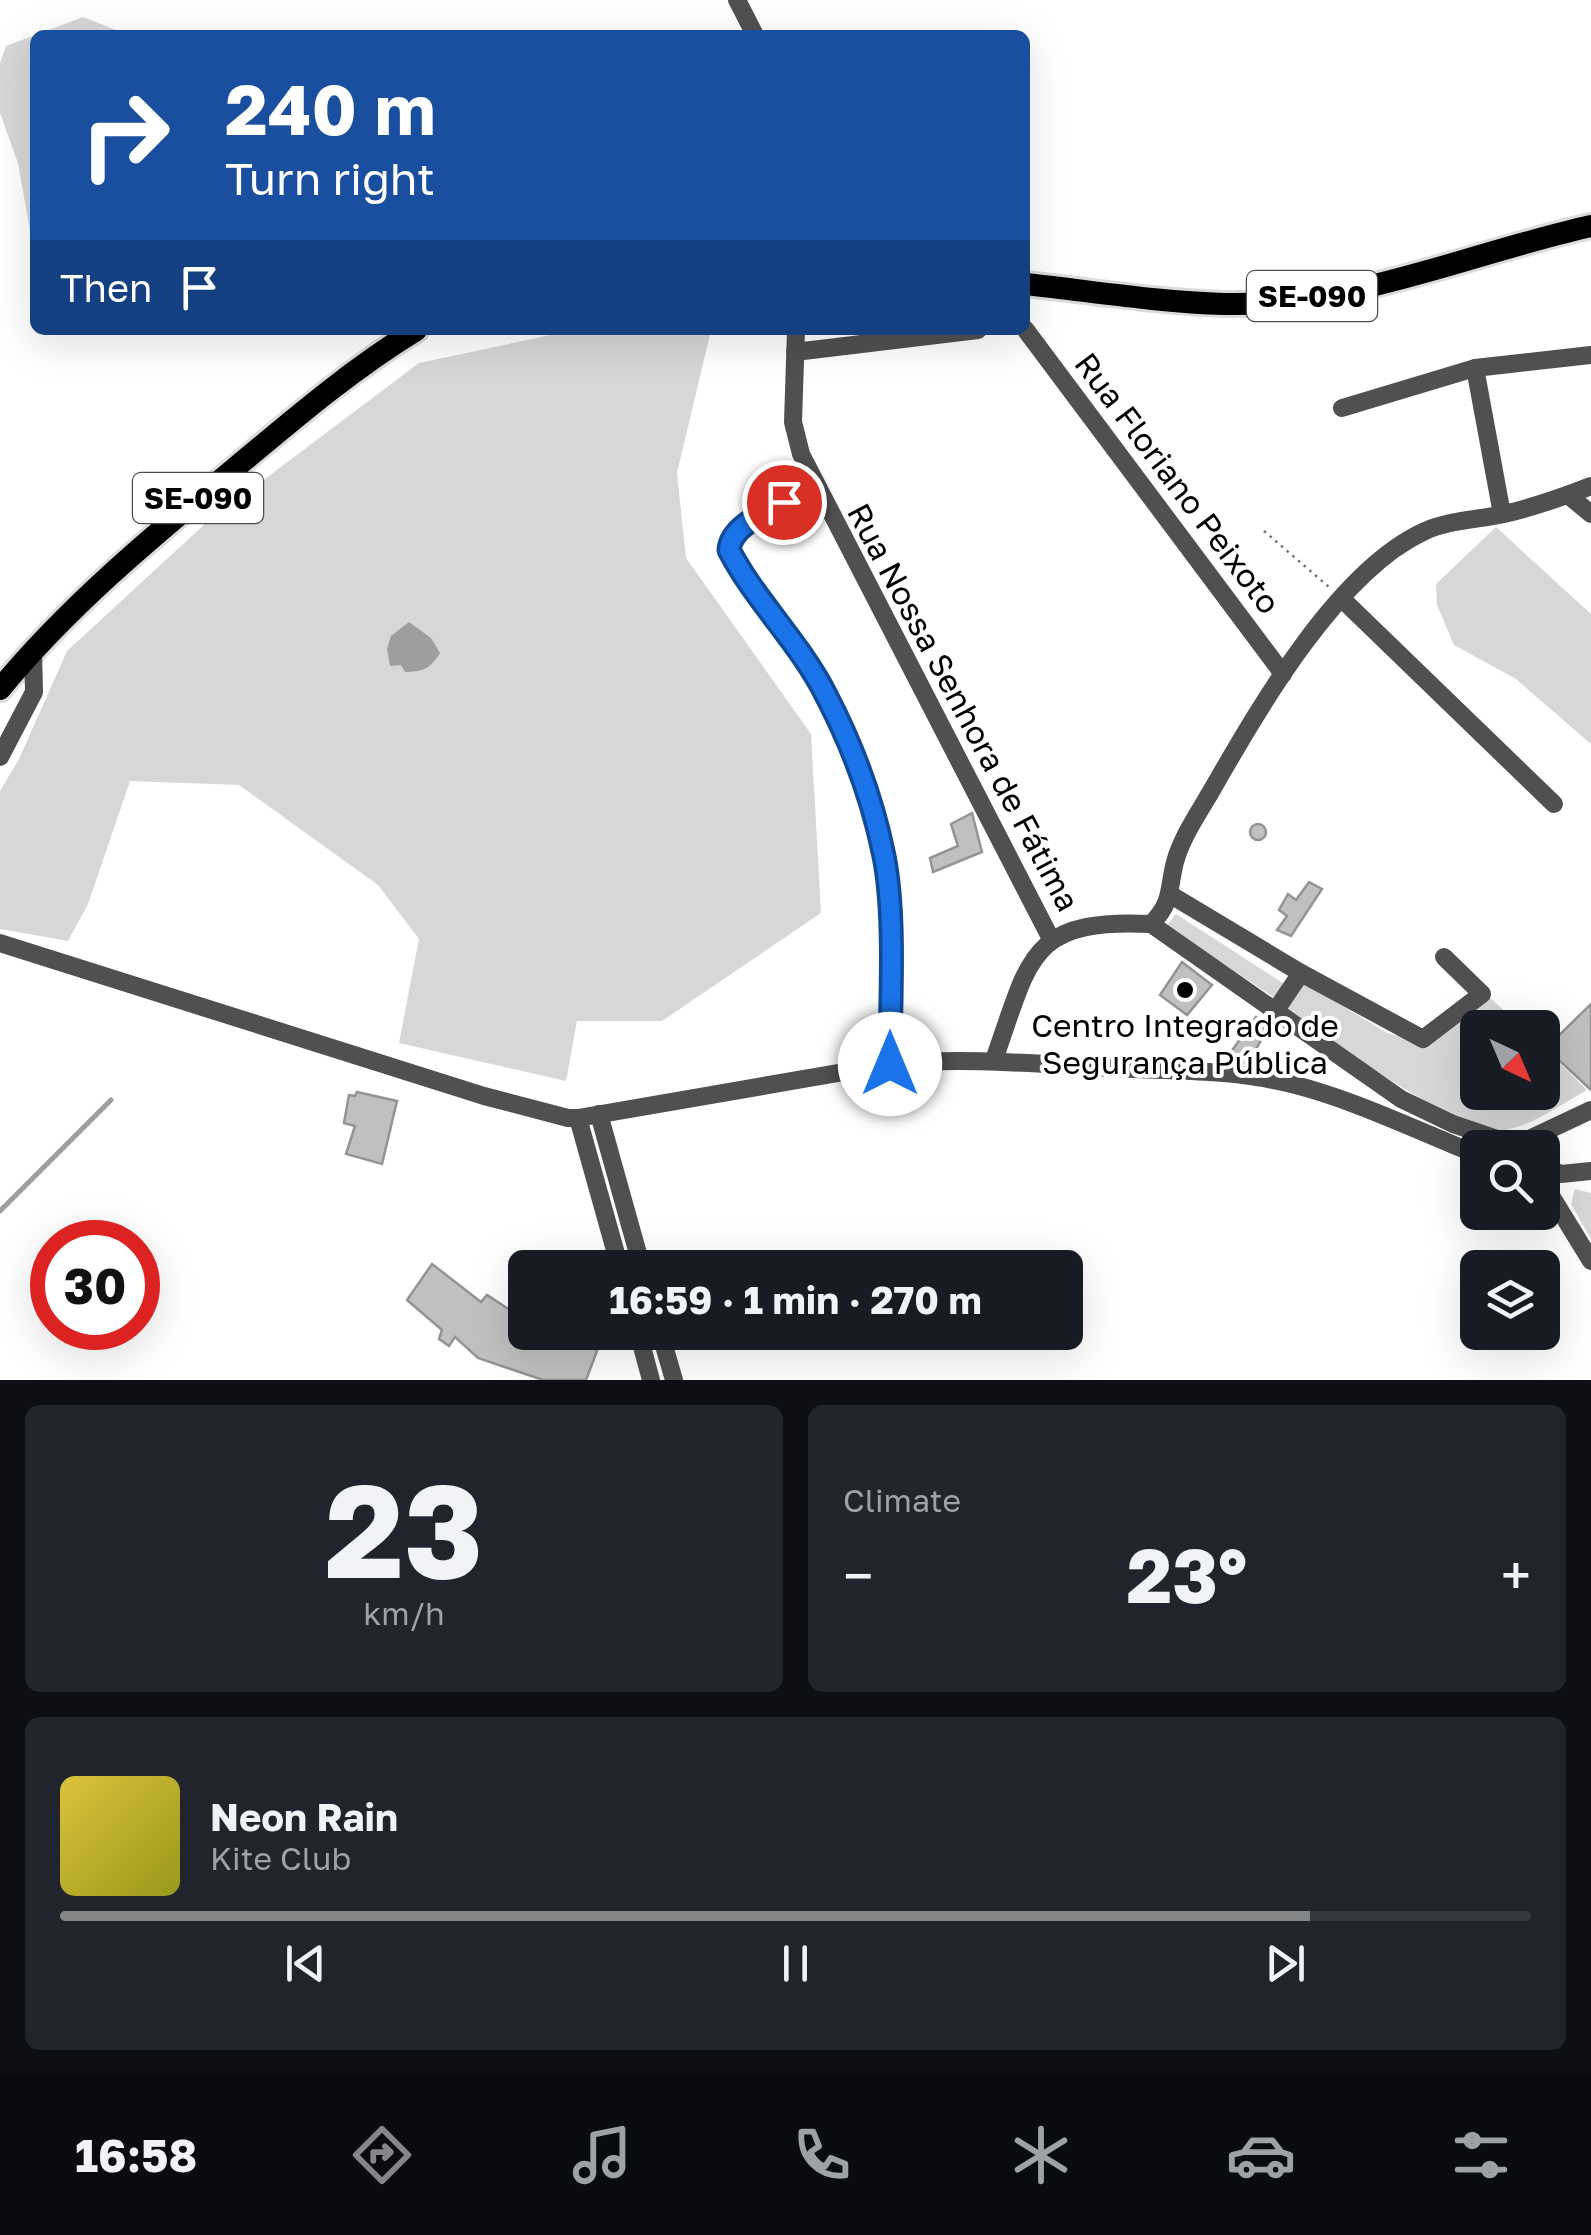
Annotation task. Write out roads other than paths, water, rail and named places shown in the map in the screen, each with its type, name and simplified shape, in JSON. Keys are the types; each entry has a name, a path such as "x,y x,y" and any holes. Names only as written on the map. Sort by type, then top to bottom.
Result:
{"main road":[{"name":"SE-090","path":"1030,284 1226,304 1309,297 1391,282 1591,226"},
{"name":"SE-090","path":"0,689 32,650 129,556 325,393 408,335"}],"street":[{"path":"737,0 752,30"},
{"name":"Rua Nossa Senhora de Fátima","path":"796,335 793,422 814,485 964,765 1051,939"},
{"path":"795,352 936,335"},
{"name":"Rua Floriano Peixoto","path":"1029,335 1283,674"},
{"path":"1342,408 1475,368 1591,355"},
{"path":"1475,368 1502,514"},
{"path":"814,485 740,530 729,543 729,550 810,666 859,768 884,856 889,894 890,1064"},
{"path":"1151,924 1171,896 1175,862 1186,838 1283,674 1341,598 1385,558 1425,530 1502,514 1591,486"},
{"path":"1568,495 1591,514"},
{"path":"1341,598 1554,804"},
{"path":"0,758 34,692 32,650"},
{"path":"1171,896 1423,1039 1482,994 1444,956"},
{"path":"994,1060 1026,974 1037,952 1051,939 1075,929 1117,922 1151,924 1401,1098 1471,1130"},
{"path":"0,944 484,1096 578,1118 890,1064 994,1060 1203,1072 1280,1081 1460,1148"},
{"path":"1276,1010 1301,973"},
{"path":"1555,1130 1591,1110"},
{"path":"599,1114 637,1250"},
{"path":"578,1118 615,1250"},
{"path":"1560,1174 1591,1170"},
{"path":"1560,1174 1591,1187"},
{"path":"1560,1213 1591,1261"},
{"path":"643,1350 651,1380"},
{"path":"665,1350 674,1380"}],"waterway":[{"path":"0,1211 111,1100"}],"place":[{"name":"Centro Integrado de Segurança Pública","path":"1185,990"}]}
